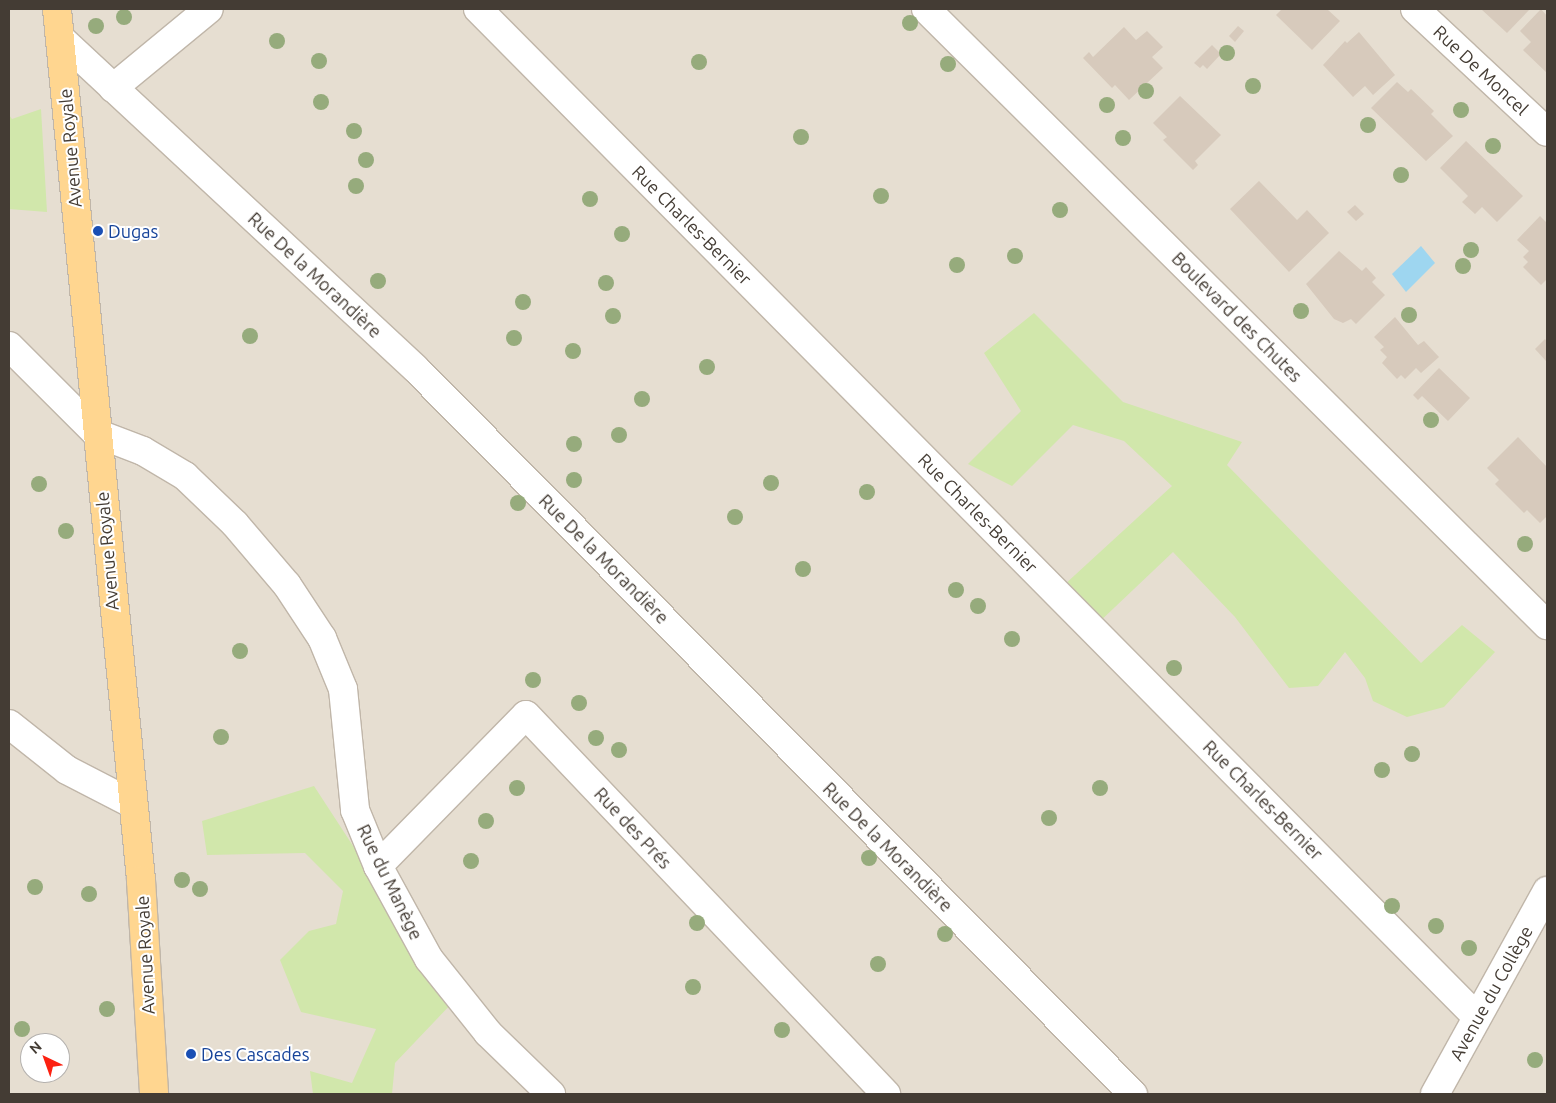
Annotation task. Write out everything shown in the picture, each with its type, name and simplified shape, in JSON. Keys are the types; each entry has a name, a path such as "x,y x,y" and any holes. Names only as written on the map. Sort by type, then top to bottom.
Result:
{"main road":[{"name":"Avenue Royale","path":"57,9 131,803 141,880 154,1094"}],"street":[{"path":"113,88 209,9"},
{"name":"Rue Charles-Bernier","path":"478,9 1477,1017"},
{"name":"Boulevard des Chutes","path":"926,9 1547,625"},
{"name":"Rue De Moncel","path":"1415,9 1547,132"},
{"name":"Rue De la Morandière","path":"60,38 415,368 1133,1094"},
{"path":"9,346 96,433"},
{"name":"Rue du Manège","path":"96,433 143,450 185,476 240,530 287,585 322,638 342,689 356,810 378,866 429,959 488,1033 551,1094"},
{"name":"Rue des Prés","path":"378,866 526,715 886,1094"},
{"path":"9,724 67,770 131,803"},
{"name":"Avenue du Collège","path":"1435,1094 1547,891"}],"shaded area":[{"path":"9,9 1547,9 1547,1094 9,1094"}],"green space":[{"path":"41,109 47,212 9,209 9,115 12,119"},
{"path":"1034,313 1123,402 1242,442 1227,465 1421,663 1462,625 1495,652 1444,707 1407,717 1373,701 1365,678 1345,652 1318,686 1289,688 1235,617 1173,552 1095,626 1063,586 1172,486 1124,441 1073,425 1012,486 968,464 1021,411 984,353"},
{"path":"314,786 454,1001 395,1063 392,1094 313,1094 310,1071 352,1083 376,1029 301,1012 280,960 309,931 336,924 343,891 305,853 207,855 202,821"}],"water":[{"path":"1421,246 1435,263 1406,292 1392,274"}],"building":[{"path":"1282,9 1327,9 1340,21 1312,50 1276,15"},
{"path":"1481,9 1530,9 1507,33"},
{"path":"1541,9 1547,16 1547,73 1523,50 1531,42 1520,31"},
{"path":"1238,26 1244,31 1235,42 1229,36"},
{"path":"1124,27 1136,40 1147,31 1163,47 1152,57 1163,68 1129,100 1115,85 1112,88 1083,58 1089,52 1093,57"},
{"path":"1359,32 1395,75 1373,95 1365,86 1353,97 1323,65 1345,41 1347,43"},
{"path":"1212,45 1221,54 1207,69 1203,65 1200,68 1194,63"},
{"path":"1397,82 1408,92 1411,89 1434,111 1431,114 1453,136 1426,161 1371,108"},
{"path":"1180,96 1221,135 1195,161 1198,165 1193,170 1163,140 1167,137 1153,123"},
{"path":"1466,141 1523,196 1497,222 1482,207 1475,214 1462,202 1468,196 1440,168"},
{"path":"1259,181 1297,220 1307,210 1329,233 1289,272 1230,209"},
{"path":"1355,205 1364,214 1356,221 1347,212"},
{"path":"1540,216 1547,223 1547,279 1541,285 1523,267 1528,262 1523,257 1529,251 1517,240"},
{"path":"1339,251 1362,271 1366,267 1376,278 1372,282 1385,295 1356,324 1351,319 1343,323 1334,319 1306,284"},
{"path":"1395,317 1418,345 1424,341 1439,357 1421,373 1416,368 1405,379 1401,375 1397,379 1382,363 1387,357 1380,350 1384,347 1374,337"},
{"path":"1545,339 1547,342 1546,361 1535,349"},
{"path":"1439,368 1470,398 1448,421 1422,396 1418,400 1413,395"},
{"path":"1518,437 1547,467 1547,516 1540,523 1527,510 1524,513 1495,484 1499,480 1487,468"}],"place":[{"name":"Dugas","path":"98,231"},
{"name":"Des Cascades","path":"191,1054"}]}
